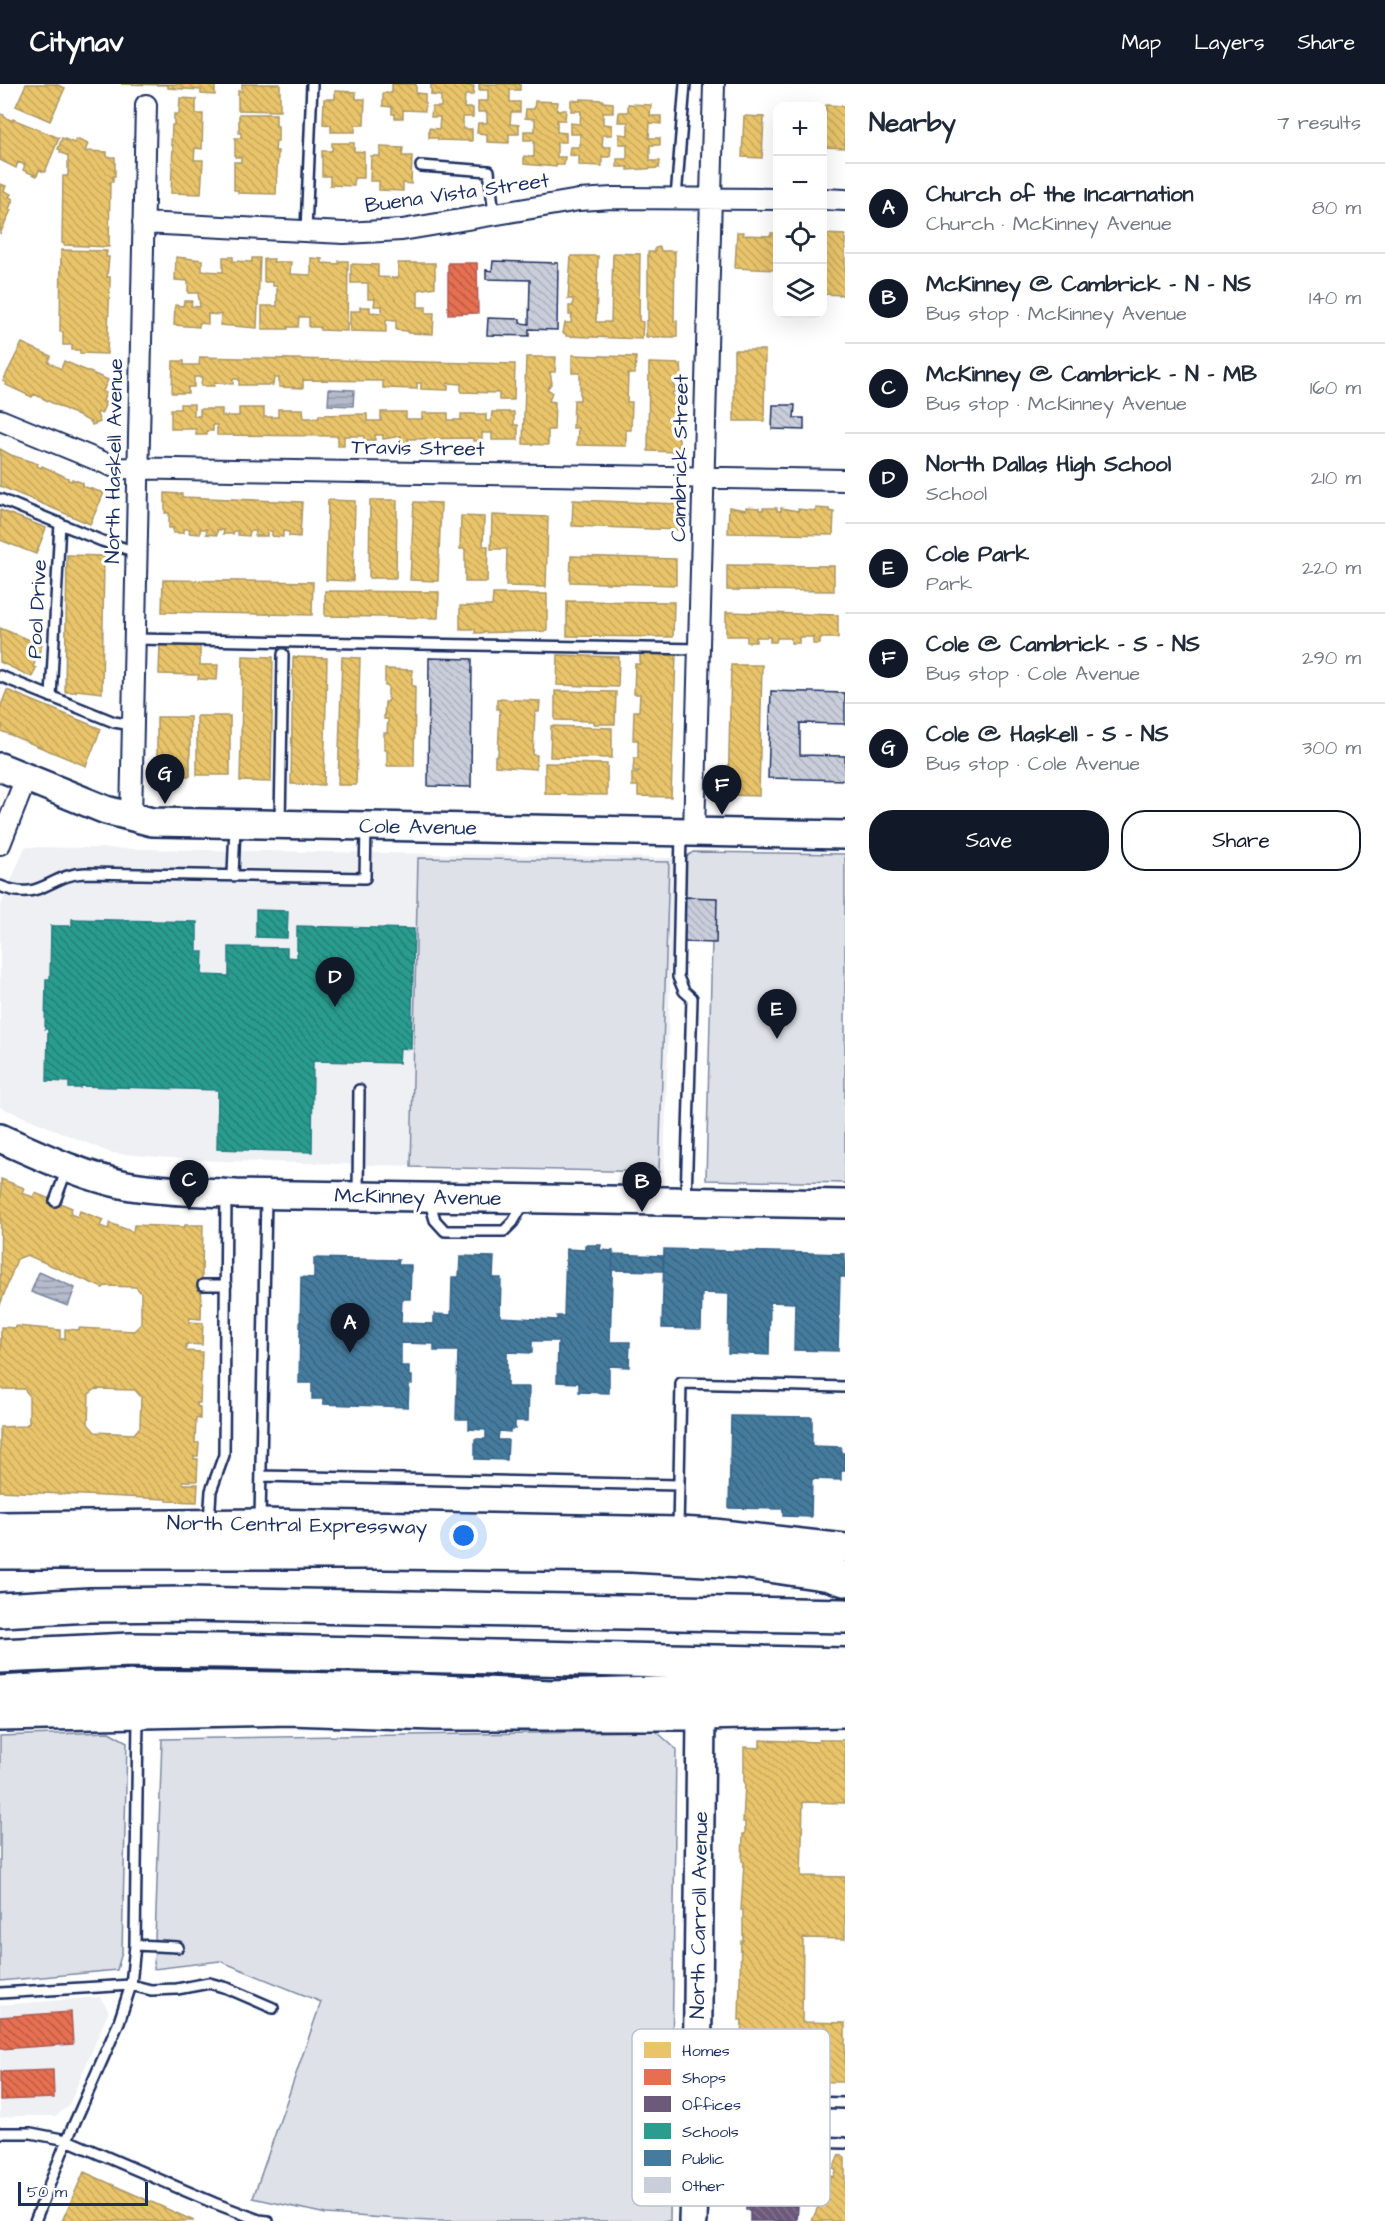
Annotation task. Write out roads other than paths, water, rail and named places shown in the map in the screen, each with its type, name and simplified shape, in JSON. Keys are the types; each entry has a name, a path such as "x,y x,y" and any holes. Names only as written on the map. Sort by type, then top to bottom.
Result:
{"highway":[{"path":"0,1552 386,1552 632,1555 742,1561 830,1574 845,1580"},
{"path":"0,1610 90,1605 176,1604 845,1616"},
{"path":"0,1656 130,1650 227,1651 845,1665"},
{"path":"0,1693 105,1687 418,1691 551,1696 830,1689 845,1684"}],"street":[{"name":"Cambrick Street","path":"688,832 699,649 714,84"},
{"name":"North Haskell Avenue","path":"131,818 146,105"},
{"name":"Buena Vista Street","path":"143,223 306,232 402,230 579,200 773,199"},
{"path":"827,199 845,200"},
{"name":"Travis Street","path":"0,420 117,468 845,480"},
{"name":"Cole Avenue","path":"0,767 106,810 152,822 845,835"},
{"path":"0,844 26,778"},
{"name":"McKinney Avenue","path":"0,1138 68,1167 126,1185 226,1193 845,1204"},
{"name":"North Central Expressway","path":"0,1526 260,1523 678,1531 845,1548"},
{"path":"0,1716 290,1711 434,1720 845,1713"},
{"name":"North Carroll Avenue","path":"698,2029 701,1716"},
{"name":"North Carroll Avenue","path":"693,2206 693,2221"}],"lane":[{"path":"306,232 312,84"},
{"path":"676,198 685,84"},
{"path":"421,166 489,171 494,214"},
{"path":"0,499 136,552"},
{"name":"Pool Drive","path":"51,697 60,523"},
{"path":"134,639 699,649"},
{"path":"280,824 282,654"},
{"path":"0,676 114,722 132,725"},
{"path":"233,874 235,823"},
{"path":"0,886 21,892 33,892 75,873 365,878 366,826"},
{"name":"Cambrick Street","path":"686,1202 692,998 684,991 678,977 688,832"},
{"path":"358,1196 359,1090"},
{"path":"55,1201 68,1167"},
{"path":"209,1523 211,1491 224,1455 226,1193"},
{"path":"260,1523 266,1194"},
{"path":"203,1285 226,1285"},
{"path":"678,1531 681,1383 845,1386"},
{"path":"261,1476 679,1485"},
{"path":"35,2221 67,2140 119,2022 130,1984 135,1945 138,1714"},
{"path":"135,1945 178,1947"},
{"path":"0,1993 130,1984 151,1990 177,1989 209,1983 228,1988 273,2008"},
{"path":"830,2103 845,2103"},
{"path":"0,2133 31,2133 67,2140 262,2221"},
{"path":"830,2143 845,2143"}],"water":[{"path":"329,389 354,390 353,406 328,405"},
{"path":"39,1272 75,1288 68,1306 31,1292"}],"place":[{"name":"Cole @ Haskell - S - NS","path":"165,804"},
{"name":"Cole @ Cambrick - S - NS","path":"722,815"},
{"name":"North Dallas High School","path":"335,1007"},
{"name":"Cole Park","path":"777,1039"},
{"name":"McKinney @ Cambrick - N - MB","path":"189,1210"},
{"name":"McKinney @ Cambrick - N - NS","path":"642,1212"},
{"name":"Church of the Incarnation","path":"350,1353"}]}
